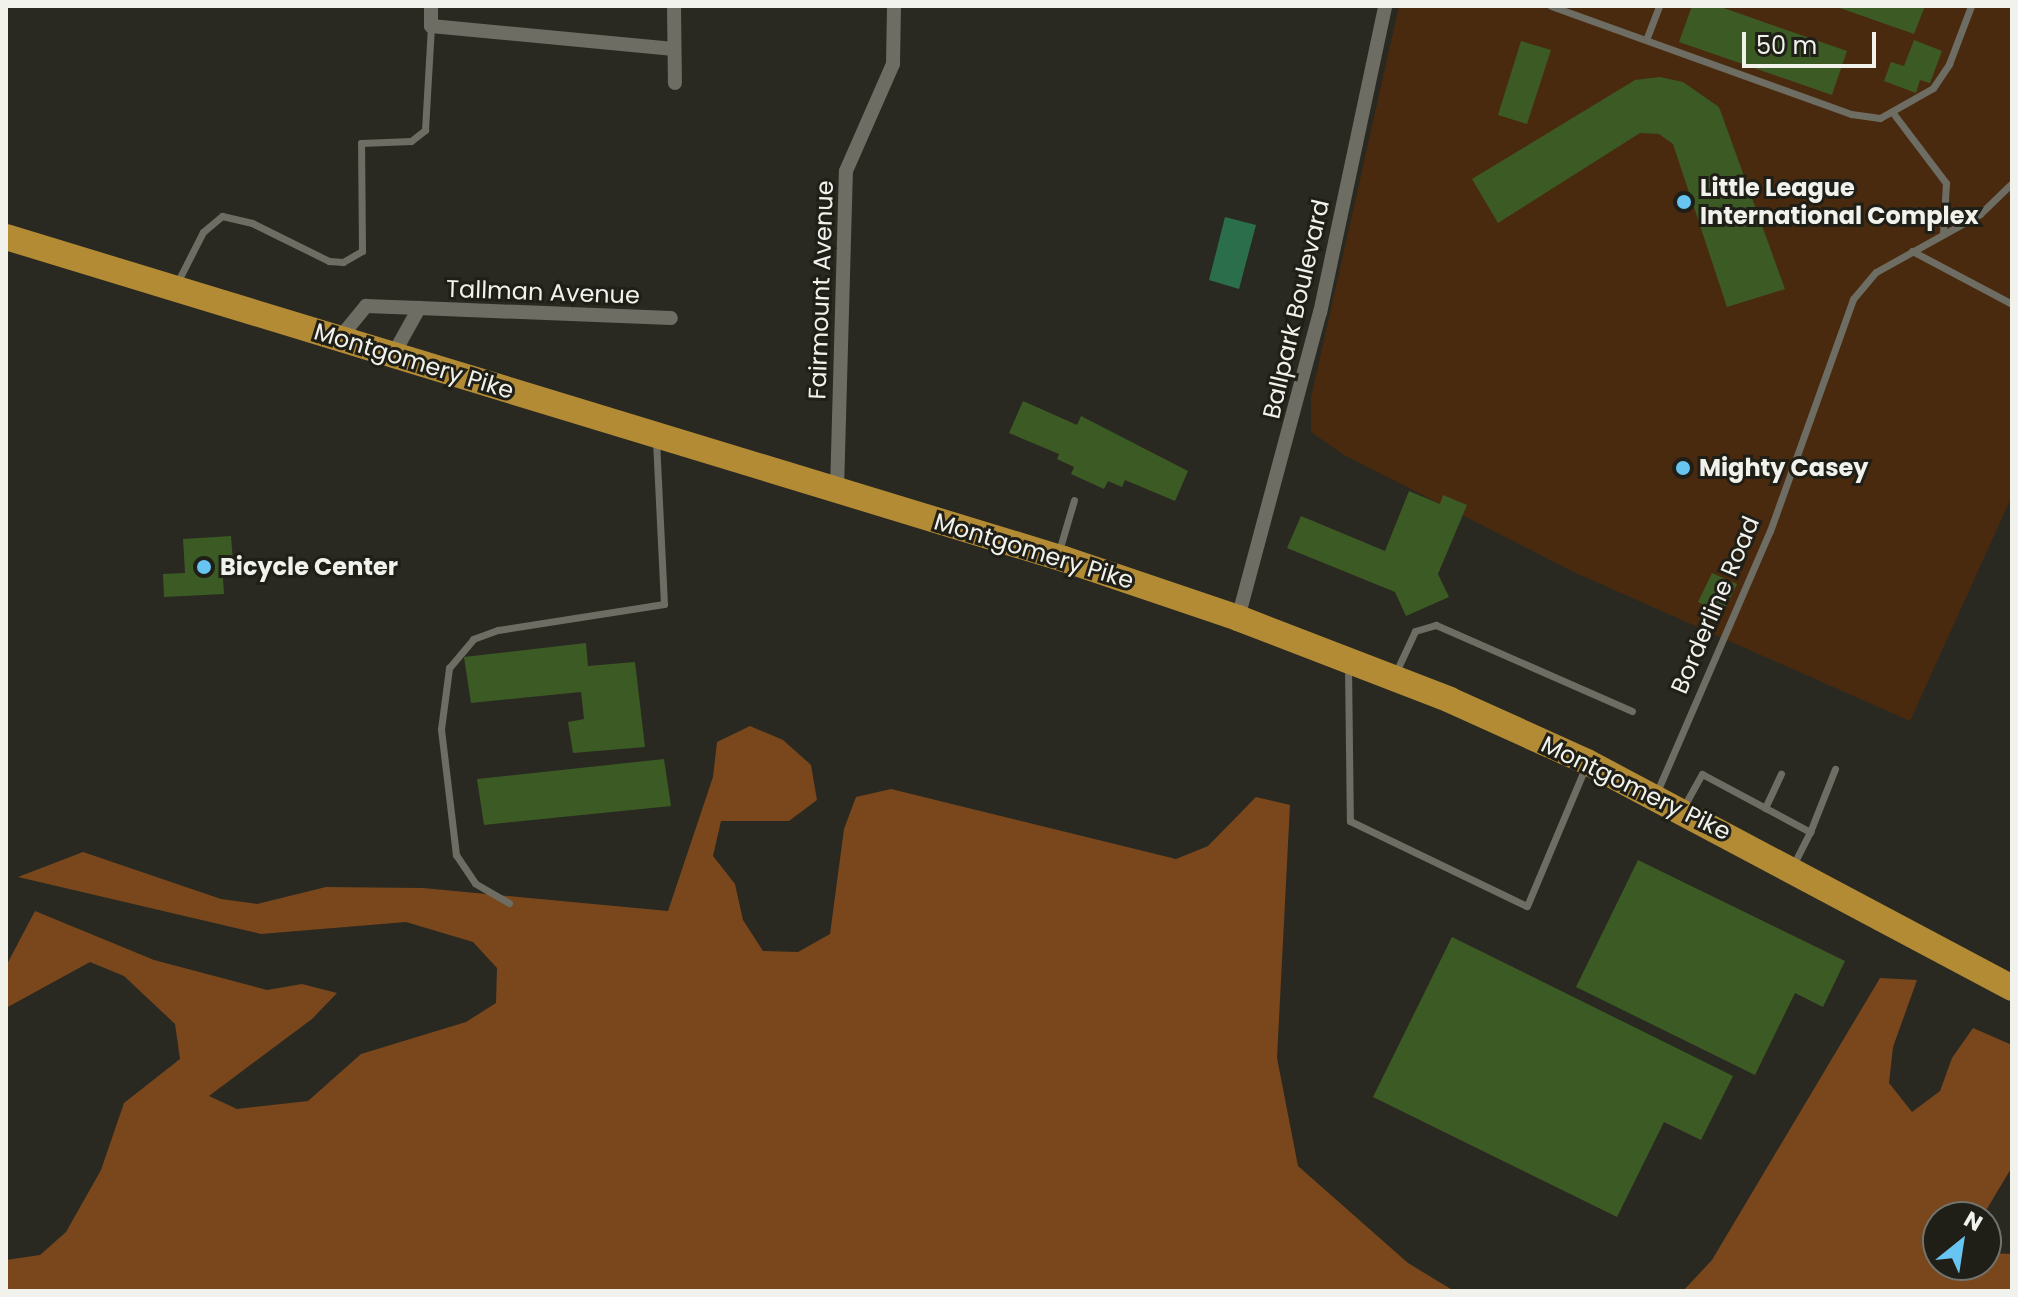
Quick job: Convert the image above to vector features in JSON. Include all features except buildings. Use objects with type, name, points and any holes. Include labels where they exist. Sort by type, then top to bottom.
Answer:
[{"type":"highway","name":"Montgomery Pike","points":[[6,237],[1058,557],[1238,618],[1394,678],[1587,762],[1792,867],[2012,988]]},
{"type":"street","points":[[431,6],[431,26],[674,49]]},
{"type":"street","points":[[674,6],[675,83]]},
{"type":"street","name":"Fairmount Avenue","points":[[837,490],[846,171],[893,64],[894,6]]},
{"type":"street","name":"Ballpark Boulevard","points":[[1238,618],[1320,313],[1385,6]]},
{"type":"street","points":[[339,339],[366,306],[419,308]]},
{"type":"street","name":"Tallman Avenue","points":[[393,355],[419,308],[671,318]]},
{"type":"lane","points":[[1551,6],[1851,114],[1893,113],[1933,88],[1949,64],[1971,6]]},
{"type":"lane","points":[[1646,40],[1659,6]]},
{"type":"lane","points":[[175,288],[203,232],[222,216],[252,223],[329,261],[343,262],[362,251],[361,143],[411,141],[425,130],[431,26]]},
{"type":"lane","points":[[1893,113],[1946,183],[1943,234]]},
{"type":"lane","name":"Borderline Road","points":[[1655,796],[1770,531],[1853,299],[1876,272],[1980,214],[2012,183]]},
{"type":"lane","points":[[1912,251],[2012,304]]},
{"type":"lane","points":[[509,903],[475,883],[456,855],[441,729],[449,668],[473,639],[498,630],[664,604],[656,435]]},
{"type":"lane","points":[[1058,557],[1074,500]]},
{"type":"lane","points":[[1394,678],[1415,631],[1436,625],[1632,711]]},
{"type":"lane","points":[[1348,660],[1350,821],[1527,906],[1587,762]]},
{"type":"lane","points":[[1792,867],[1810,832],[1835,769]]},
{"type":"lane","points":[[1682,809],[1702,774],[1810,832]]},
{"type":"lane","points":[[1765,808],[1781,774]]},
{"type":"shaded area","name":"Little League International Complex","points":[[1399,6],[2012,6],[2012,496],[1910,721],[1576,573],[1344,455],[1311,432],[1311,398]]},
{"type":"shaded area","points":[[1225,217],[1256,225],[1239,289],[1209,280]]},
{"type":"shaded area","points":[[750,726],[783,740],[811,765],[817,800],[789,821],[721,821],[713,856],[735,884],[743,920],[763,951],[798,952],[830,934],[844,829],[856,797],[891,789],[1176,859],[1208,846],[1256,797],[1290,805],[1277,1058],[1298,1166],[1408,1263],[1454,1291],[6,1291],[6,1260],[40,1255],[66,1232],[101,1170],[124,1103],[180,1059],[175,1024],[124,976],[90,962],[6,1008],[6,966],[35,911],[154,960],[267,990],[302,984],[337,993],[312,1019],[209,1096],[237,1109],[308,1101],[361,1054],[466,1022],[496,1003],[497,968],[473,942],[406,922],[261,934],[18,877],[83,852],[221,899],[257,904],[326,887],[423,888],[668,911],[713,777],[717,742]]},
{"type":"shaded area","points":[[1880,978],[1917,980],[1893,1047],[1889,1083],[1912,1112],[1940,1091],[1952,1058],[1973,1028],[2012,1045],[2012,1167],[1992,1201],[1922,1201],[1922,1281],[2002,1281],[2002,1254],[2012,1254],[2012,1291],[1683,1291],[1712,1260]]},
{"type":"place","name":"Little League International Complex","points":[[1684,202]]},
{"type":"place","name":"Mighty Casey","points":[[1683,468]]},
{"type":"place","name":"Bicycle Center","points":[[204,567]]}]
